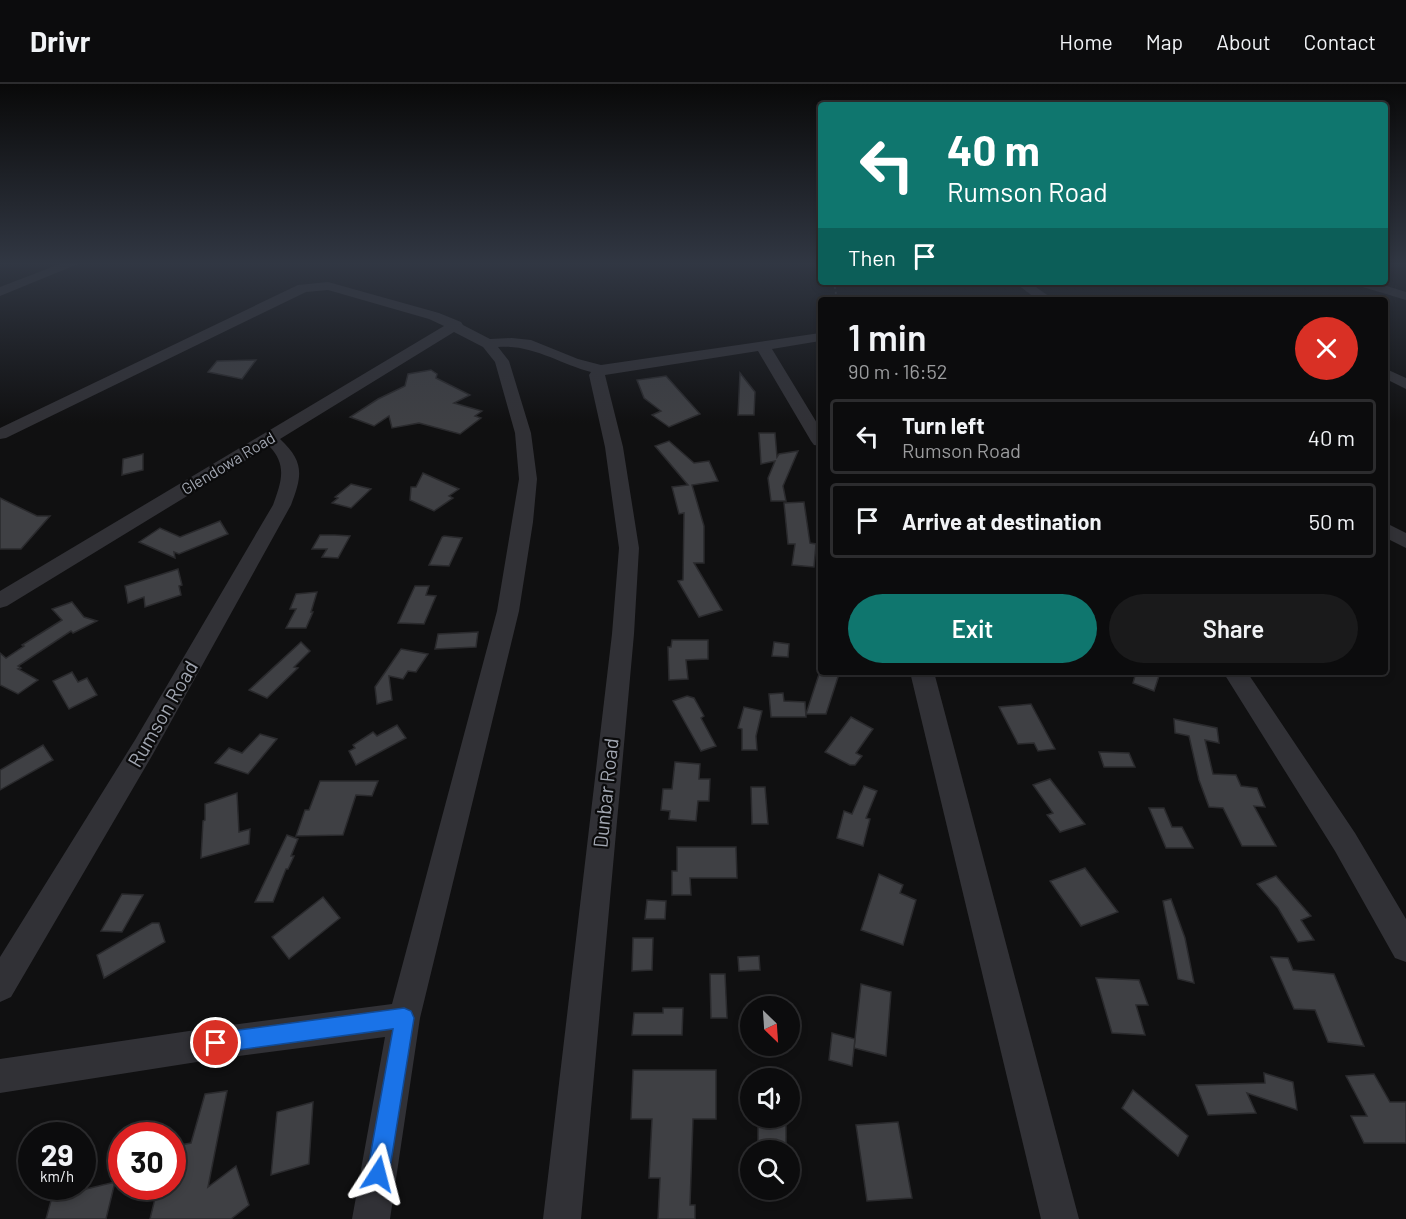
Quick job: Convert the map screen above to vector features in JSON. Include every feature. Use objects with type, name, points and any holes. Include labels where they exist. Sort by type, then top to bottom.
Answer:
[{"type":"street","points":[[0,434],[245,317]]},
{"type":"street","points":[[371,1219],[404,1018],[505,622],[523,522],[528,479],[523,433],[502,361],[488,344],[456,325],[436,317]]},
{"type":"street","name":"Glendowa Road","points":[[0,601],[456,325]]},
{"type":"street","points":[[488,344],[504,341],[527,342],[557,353],[568,360],[601,370],[818,337]]},
{"type":"street","points":[[762,345],[818,438]]},
{"type":"street","name":"Dunbar Road","points":[[562,1219],[623,634],[629,548],[614,447],[597,375],[601,370]]},
{"type":"street","points":[[1388,374],[1406,384]]},
{"type":"street","name":"Rumson Road","points":[[0,986],[150,737],[282,505],[292,479],[292,466],[284,450],[270,438]]},
{"type":"street","points":[[1388,531],[1406,542]]},
{"type":"street","points":[[923,675],[1060,1219]]},
{"type":"street","points":[[1237,675],[1345,843],[1406,947]]},
{"type":"street","points":[[0,1076],[216,1043],[404,1018]]},
{"type":"building","points":[[256,360],[242,379],[208,372],[217,361]]},
{"type":"building","points":[[431,370],[437,374],[436,378],[470,395],[454,403],[482,411],[475,416],[481,418],[460,434],[419,423],[392,428],[389,416],[374,426],[350,417],[378,399],[405,386],[408,374]]},
{"type":"building","points":[[740,373],[755,392],[754,415],[738,415]]},
{"type":"building","points":[[666,376],[700,414],[669,427],[652,415],[661,411],[644,398],[637,380]]},
{"type":"building","points":[[759,433],[775,433],[777,457],[779,454],[798,451],[783,486],[786,501],[771,501],[768,478],[775,461],[761,464]]},
{"type":"building","points":[[669,441],[694,463],[709,461],[718,481],[692,485],[704,526],[704,563],[694,563],[722,610],[699,617],[678,581],[683,580],[684,513],[679,514],[672,487],[688,485],[655,446]]},
{"type":"building","points":[[143,454],[143,470],[122,475],[123,459]]},
{"type":"building","points":[[423,473],[459,489],[449,496],[453,498],[434,511],[410,500],[411,487],[416,487]]},
{"type":"building","points":[[351,484],[371,489],[351,508],[332,503],[338,498],[335,497]]},
{"type":"building","points":[[0,498],[37,516],[50,516],[21,549],[0,549]]},
{"type":"building","points":[[804,502],[810,543],[816,544],[814,567],[792,565],[795,544],[788,544],[784,503]]},
{"type":"building","points":[[220,521],[228,534],[179,554],[174,552],[175,558],[139,542],[160,528],[180,537]]},
{"type":"building","points":[[320,535],[350,536],[338,558],[322,557],[327,549],[312,549]]},
{"type":"building","points":[[442,537],[462,538],[449,566],[429,565]]},
{"type":"building","points":[[178,569],[182,585],[179,586],[181,595],[145,607],[144,597],[128,603],[125,586]]},
{"type":"building","points":[[415,586],[429,586],[426,595],[436,596],[424,624],[398,623]]},
{"type":"building","points":[[317,592],[311,612],[313,612],[306,628],[286,628],[296,609],[290,609],[296,594]]},
{"type":"building","points":[[72,602],[84,617],[97,621],[73,633],[71,631],[18,666],[21,668],[18,669],[38,680],[18,694],[0,685],[0,653],[6,658],[62,620],[52,609]]},
{"type":"building","points":[[478,632],[476,647],[435,649],[438,634]]},
{"type":"building","points":[[672,640],[708,640],[708,659],[686,660],[688,679],[669,680],[668,647],[671,647]]},
{"type":"building","points":[[301,642],[310,651],[294,667],[298,668],[267,698],[249,690]]},
{"type":"building","points":[[774,642],[789,644],[788,657],[772,656]]},
{"type":"building","points":[[401,649],[428,654],[416,672],[408,671],[403,679],[389,676],[392,700],[377,704],[375,687]]},
{"type":"building","points":[[72,672],[78,682],[87,678],[97,695],[69,709],[53,681]]},
{"type":"building","points":[[819,675],[839,675],[826,714],[806,714]]},
{"type":"building","points":[[1135,675],[1159,676],[1154,691],[1133,683]]},
{"type":"building","points":[[783,693],[784,701],[805,702],[806,717],[771,717],[769,694]]},
{"type":"building","points":[[687,696],[694,698],[704,716],[701,718],[716,746],[701,751],[673,701]]},
{"type":"building","points":[[1031,704],[1055,749],[1038,751],[1034,743],[1018,744],[999,707]]},
{"type":"building","points":[[744,707],[762,711],[756,736],[757,750],[742,750],[742,729],[738,728]]},
{"type":"building","points":[[851,717],[873,729],[856,753],[862,756],[855,765],[850,765],[825,752]]},
{"type":"building","points":[[1174,719],[1217,728],[1219,743],[1205,740],[1213,774],[1236,775],[1241,786],[1257,788],[1265,807],[1254,806],[1276,846],[1242,846],[1223,808],[1209,807],[1199,780],[1189,736],[1175,733]]},
{"type":"building","points":[[397,725],[406,738],[356,765],[349,751],[355,748],[353,745],[373,732],[377,736]]},
{"type":"building","points":[[260,734],[277,739],[248,774],[215,763],[229,748],[242,753]]},
{"type":"building","points":[[43,745],[53,760],[0,790],[0,770]]},
{"type":"building","points":[[1099,752],[1129,753],[1135,767],[1104,767]]},
{"type":"building","points":[[675,762],[700,764],[699,779],[710,779],[709,801],[698,801],[696,821],[669,819],[670,811],[661,810],[663,789],[672,789]]},
{"type":"building","points":[[1050,779],[1085,824],[1060,832],[1047,815],[1053,813],[1033,785]]},
{"type":"building","points":[[320,781],[378,781],[372,796],[356,795],[343,835],[296,836],[305,810],[309,810]]},
{"type":"building","points":[[864,786],[877,791],[866,818],[870,819],[863,846],[837,838],[844,811],[852,814]]},
{"type":"building","points":[[751,787],[765,787],[768,824],[752,824]]},
{"type":"building","points":[[237,793],[239,832],[250,829],[249,844],[201,858],[205,804]]},
{"type":"building","points":[[1149,808],[1164,808],[1172,827],[1182,827],[1193,848],[1166,848]]},
{"type":"building","points":[[287,835],[298,839],[291,856],[294,856],[286,869],[273,902],[255,902]]},
{"type":"building","points":[[677,847],[736,847],[737,878],[690,878],[691,895],[672,895],[672,871],[677,871]]},
{"type":"building","points":[[1085,868],[1118,912],[1081,926],[1050,881]]},
{"type":"building","points":[[879,874],[903,885],[900,893],[916,900],[903,945],[861,930]]},
{"type":"building","points":[[1276,876],[1311,916],[1301,920],[1314,940],[1298,942],[1278,908],[1257,884]]},
{"type":"building","points":[[122,894],[143,895],[122,932],[101,931]]},
{"type":"building","points":[[323,897],[340,918],[289,959],[272,937]]},
{"type":"building","points":[[1171,899],[1185,938],[1194,983],[1178,979],[1163,901]]},
{"type":"building","points":[[647,900],[666,901],[665,919],[645,919]]},
{"type":"building","points":[[152,923],[159,923],[165,942],[104,978],[97,955]]},
{"type":"building","points":[[633,938],[653,938],[652,970],[632,971]]},
{"type":"building","points":[[759,956],[760,970],[739,971],[738,957]]},
{"type":"building","points":[[1271,957],[1288,958],[1293,970],[1334,974],[1364,1046],[1328,1042],[1315,1010],[1294,1009]]},
{"type":"building","points":[[710,974],[725,974],[727,1018],[711,1018]]},
{"type":"building","points":[[1096,978],[1139,980],[1148,1005],[1136,1005],[1145,1035],[1112,1033]]},
{"type":"building","points":[[861,984],[891,992],[886,1056],[854,1048]]},
{"type":"building","points":[[663,1008],[683,1008],[682,1035],[632,1035],[634,1013],[663,1013]]},
{"type":"building","points":[[832,1033],[855,1039],[852,1066],[829,1060]]},
{"type":"building","points":[[633,1070],[716,1070],[716,1119],[693,1119],[690,1205],[695,1205],[695,1219],[658,1219],[660,1178],[649,1178],[652,1119],[631,1119]]},
{"type":"building","points":[[1264,1073],[1293,1082],[1297,1110],[1247,1093],[1256,1113],[1208,1115],[1196,1085],[1265,1083]]},
{"type":"building","points":[[1374,1074],[1390,1102],[1406,1102],[1406,1143],[1364,1143],[1351,1116],[1367,1116],[1346,1076]]},
{"type":"building","points":[[1133,1090],[1188,1136],[1178,1156],[1122,1108]]},
{"type":"building","points":[[227,1091],[208,1187],[236,1166],[249,1205],[231,1219],[150,1219],[155,1200],[186,1200],[186,1144],[191,1143],[205,1094]]},
{"type":"building","points":[[313,1102],[309,1164],[271,1175],[277,1112]]},
{"type":"building","points":[[898,1122],[912,1198],[867,1201],[856,1125]]},
{"type":"building","points":[[758,1128],[786,1128],[786,1140],[758,1140]]},
{"type":"building","points":[[108,1184],[108,1200],[111,1200],[106,1219],[46,1219],[51,1200],[96,1200],[96,1187]]},
{"type":"route","points":[[216,1043],[404,1018],[378,1174]]}]
